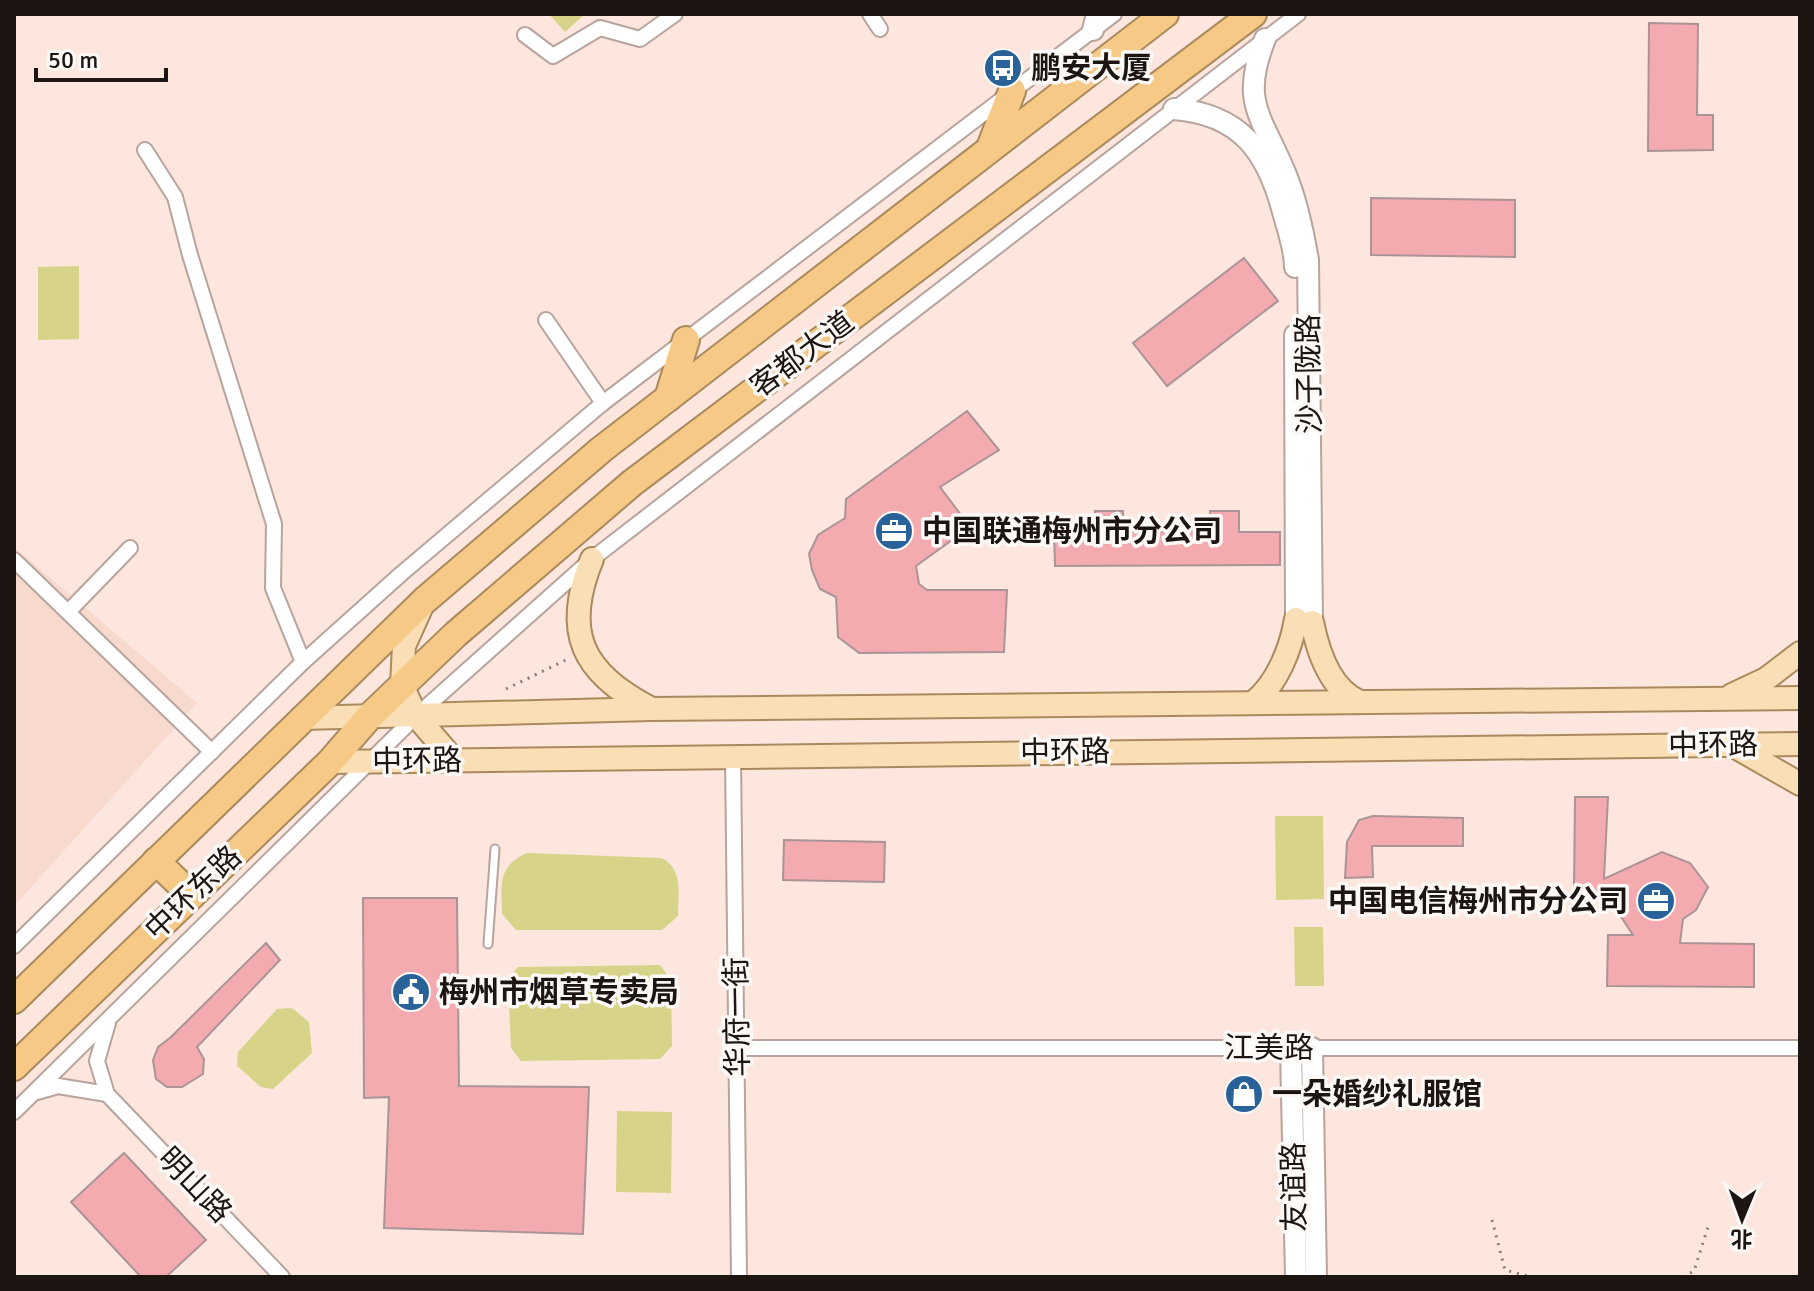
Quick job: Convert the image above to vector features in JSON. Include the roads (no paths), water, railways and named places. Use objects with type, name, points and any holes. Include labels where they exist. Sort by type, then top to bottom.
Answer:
[{"type":"highway","name":"客都大道","points":[[301,718],[425,600],[602,449],[1165,14]]},
{"type":"highway","name":"客都大道","points":[[369,717],[456,634],[632,483],[1253,14]]},
{"type":"highway","points":[[989,150],[1012,91]]},
{"type":"highway","points":[[668,398],[686,340]]},
{"type":"highway","points":[[534,507],[565,540]]},
{"type":"highway","name":"中环东路","points":[[14,1067],[330,762],[369,717]]},
{"type":"highway","name":"中环东路","points":[[14,1000],[301,718]]},
{"type":"highway","points":[[156,861],[191,895]]},
{"type":"main road","points":[[592,559],[577,606],[580,632],[588,656],[602,676],[622,693],[651,709]]},
{"type":"main road","points":[[425,600],[404,646],[402,685],[416,716],[454,760]]},
{"type":"main road","points":[[1304,621],[1345,695],[1360,702]]},
{"type":"main road","points":[[1253,703],[1265,693],[1304,621]]},
{"type":"main road","points":[[1724,698],[1766,679],[1800,653]]},
{"type":"main road","name":"中环路","points":[[301,718],[651,709],[1800,698]]},
{"type":"main road","name":"中环路","points":[[330,762],[1800,744]]},
{"type":"main road","points":[[1731,745],[1800,784]]},
{"type":"street","points":[[525,35],[553,56],[600,28],[640,39],[675,14]]},
{"type":"street","points":[[870,14],[880,29]]},
{"type":"street","points":[[14,946],[303,662],[401,574],[603,403],[1012,91],[1095,22],[1114,14]]},
{"type":"street","points":[[14,1112],[416,716],[592,559],[1298,14]]},
{"type":"street","name":"沙子陇路","points":[[1265,39],[1254,66],[1258,137],[1286,174],[1302,222],[1308,260],[1304,621]]},
{"type":"street","points":[[1174,109],[1194,110],[1258,137]]},
{"type":"street","points":[[145,150],[175,197],[190,255],[274,524],[273,588],[303,662]]},
{"type":"street","points":[[546,320],[603,403]]},
{"type":"street","points":[[68,612],[130,548]]},
{"type":"street","points":[[14,560],[212,752]]},
{"type":"street","name":"华府一街","points":[[733,756],[739,1277]]},
{"type":"street","points":[[34,1092],[58,1086],[107,1094],[97,1061],[102,1035],[111,1015]]},
{"type":"street","name":"江美路","points":[[737,1048],[1800,1048]]},
{"type":"street","name":"友谊路","points":[[1296,1277],[1302,1048]]},
{"type":"street","name":"友谊路","points":[[1302,1048],[1316,1277]]},
{"type":"street","name":"明山路","points":[[107,1094],[282,1277]]},
{"type":"lane","points":[[488,944],[495,849]]},
{"type":"place","name":"鹏安大厦","points":[[1003,68]]},
{"type":"place","name":"中国联通梅州市分公司","points":[[894,531]]},
{"type":"place","name":"中国电信梅州市分公司","points":[[1656,901]]},
{"type":"place","name":"梅州市烟草专卖局","points":[[411,992]]},
{"type":"place","name":"一朵婚纱礼服馆","points":[[1244,1094]]}]
